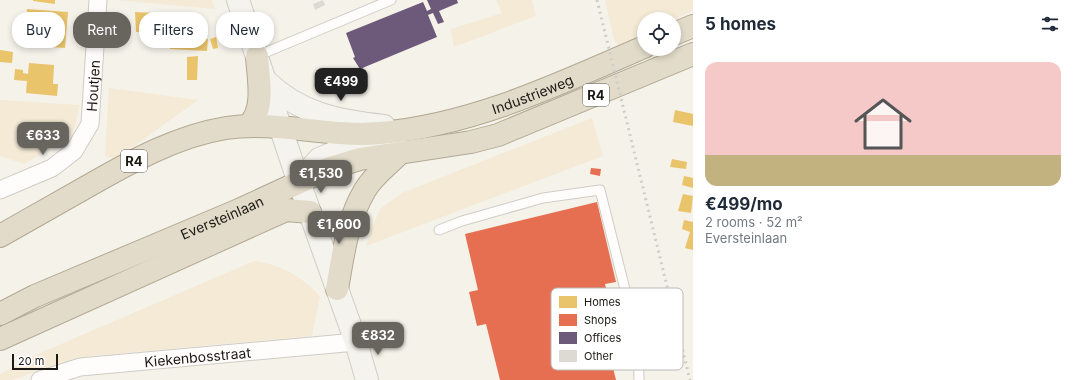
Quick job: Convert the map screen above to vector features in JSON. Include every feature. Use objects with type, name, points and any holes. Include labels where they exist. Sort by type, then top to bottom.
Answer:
[{"type":"highway","points":[[681,31],[693,26]]},
{"type":"highway","name":"Industrieweg","points":[[414,129],[464,118],[502,106],[637,50]]},
{"type":"highway","name":"Industrieweg","points":[[498,134],[693,54]]},
{"type":"highway","points":[[248,126],[255,120],[258,113],[259,98],[256,56]]},
{"type":"highway","name":"R4","points":[[0,236],[125,166],[175,142],[225,128],[248,126],[379,134],[414,129]]},
{"type":"highway","name":"Eversteinlaan","points":[[0,314],[35,296],[239,210],[330,168],[360,159],[471,142],[498,134]]},
{"type":"highway","points":[[337,289],[348,230],[354,211],[366,188],[399,154]]},
{"type":"highway","points":[[0,339],[286,210],[310,212]]},
{"type":"main road","points":[[238,0],[280,128],[356,342],[367,380]]},
{"type":"main road","points":[[265,80],[280,95],[309,111],[352,122],[414,129]]},
{"type":"main road","points":[[299,182],[319,159],[338,151],[371,144],[414,129]]},
{"type":"street","name":"Houtjen","points":[[0,190],[52,168],[74,151],[90,124],[98,0]]},
{"type":"street","name":"Kiekenbosstraat","points":[[40,380],[80,367],[356,342]]},
{"type":"lane","points":[[256,56],[391,0]]},
{"type":"lane","points":[[439,230],[462,221],[543,198],[600,190],[625,288]]},
{"type":"lane","points":[[639,370],[639,380]]},
{"type":"shaded area","points":[[117,0],[212,0],[215,9]]},
{"type":"shaded area","points":[[496,0],[532,0],[536,16],[454,47],[451,29],[502,13]]},
{"type":"shaded area","points":[[605,0],[693,0],[693,10],[681,16],[681,12],[637,12],[637,37],[619,45],[614,40]]},
{"type":"shaded area","points":[[109,88],[198,100],[115,160],[105,156]]},
{"type":"shaded area","points":[[0,100],[80,105],[73,135],[24,164],[0,156]]},
{"type":"shaded area","points":[[592,118],[603,156],[366,246],[372,227],[381,208],[402,193]]},
{"type":"shaded area","points":[[254,261],[263,262],[281,268],[299,278],[320,297],[312,336],[81,357],[12,380],[0,380],[0,374],[38,354]]},
{"type":"building: Homes","points":[[55,0],[55,4],[33,1]]},
{"type":"building: Homes","points":[[27,9],[68,12],[65,48],[65,12],[27,12]]},
{"type":"building: Homes","points":[[135,12],[139,12],[139,32],[136,32]]},
{"type":"building: Homes","points":[[216,37],[216,48],[218,48],[213,49],[210,39]]},
{"type":"building: Homes","points":[[170,48],[207,48],[207,51]]},
{"type":"building: Homes","points":[[0,50],[13,52],[12,63],[0,62]]},
{"type":"building: Homes","points":[[198,56],[197,80],[187,80],[187,57]]},
{"type":"building: Homes","points":[[29,63],[54,65],[53,84],[58,84],[57,96],[26,93],[27,81],[14,80],[15,69],[23,70],[23,73],[28,74]]},
{"type":"building: Homes","points":[[675,110],[693,114],[693,126],[673,122]]},
{"type":"building: Homes","points":[[672,159],[687,162],[686,169],[670,167]]},
{"type":"building: Homes","points":[[684,176],[693,178],[693,188],[682,185]]},
{"type":"building: Homes","points":[[683,194],[693,196],[691,213],[678,211]]},
{"type":"building: Homes","points":[[684,220],[693,222],[693,250],[685,248],[690,232],[682,229]]},
{"type":"building: Shops","points":[[591,168],[601,169],[600,176],[590,174]]},
{"type":"building: Shops","points":[[597,202],[616,282],[605,284],[606,288],[551,288],[551,370],[614,370],[616,380],[500,380],[486,324],[477,326],[469,292],[478,290],[465,234]]},
{"type":"building: Offices","points":[[427,0],[457,0],[458,3],[439,11],[444,22],[438,24],[433,13],[428,15],[437,37],[360,69],[353,58],[355,57],[346,33],[423,2],[427,11],[431,9]]},
{"type":"building: Other","points":[[323,0],[325,5],[315,10],[313,4]]},
{"type":"railway","points":[[597,0],[667,288]]},
{"type":"railway","points":[[683,351],[690,380]]}]
